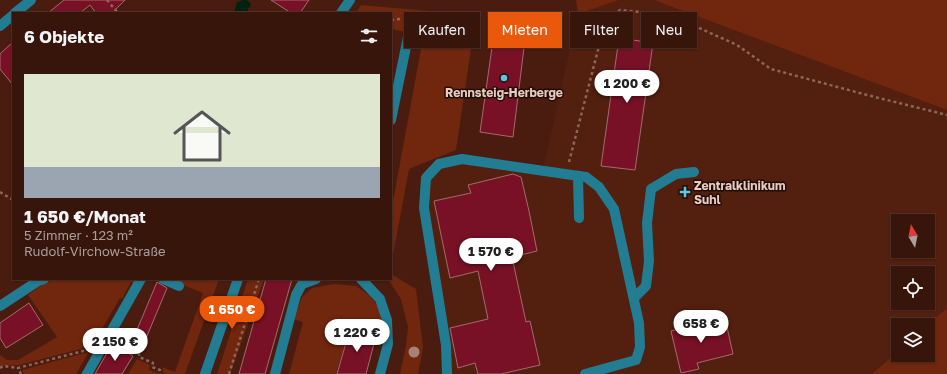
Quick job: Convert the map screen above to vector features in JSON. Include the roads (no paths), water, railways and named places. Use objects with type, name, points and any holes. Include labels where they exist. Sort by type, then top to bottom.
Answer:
[{"type":"street","points":[[16,12],[31,0]]},
{"type":"street","points":[[342,12],[350,0]]},
{"type":"street","points":[[0,26],[12,16]]},
{"type":"street","points":[[392,115],[406,48]]},
{"type":"street","points":[[447,374],[446,345],[424,208],[426,178],[439,164],[462,159],[586,177],[599,187],[614,210],[639,323],[640,347],[636,360],[585,374]]},
{"type":"street","points":[[634,298],[646,286],[649,261],[647,223],[651,189],[676,174],[694,172]]},
{"type":"street","points":[[578,176],[579,218]]},
{"type":"street","points":[[0,306],[42,280]]},
{"type":"street","points":[[87,374],[140,280]]},
{"type":"street","points":[[165,280],[178,286]]},
{"type":"street","points":[[205,374],[238,280]]},
{"type":"street","points":[[275,374],[296,295],[302,284],[313,280]]},
{"type":"street","points":[[362,280],[380,299],[387,320],[388,344],[380,374]]},
{"type":"place","name":"Rennsteig-Herberge","points":[[504,78]]},
{"type":"place","name":"Zentralklinikum Suhl","points":[[685,192]]}]
